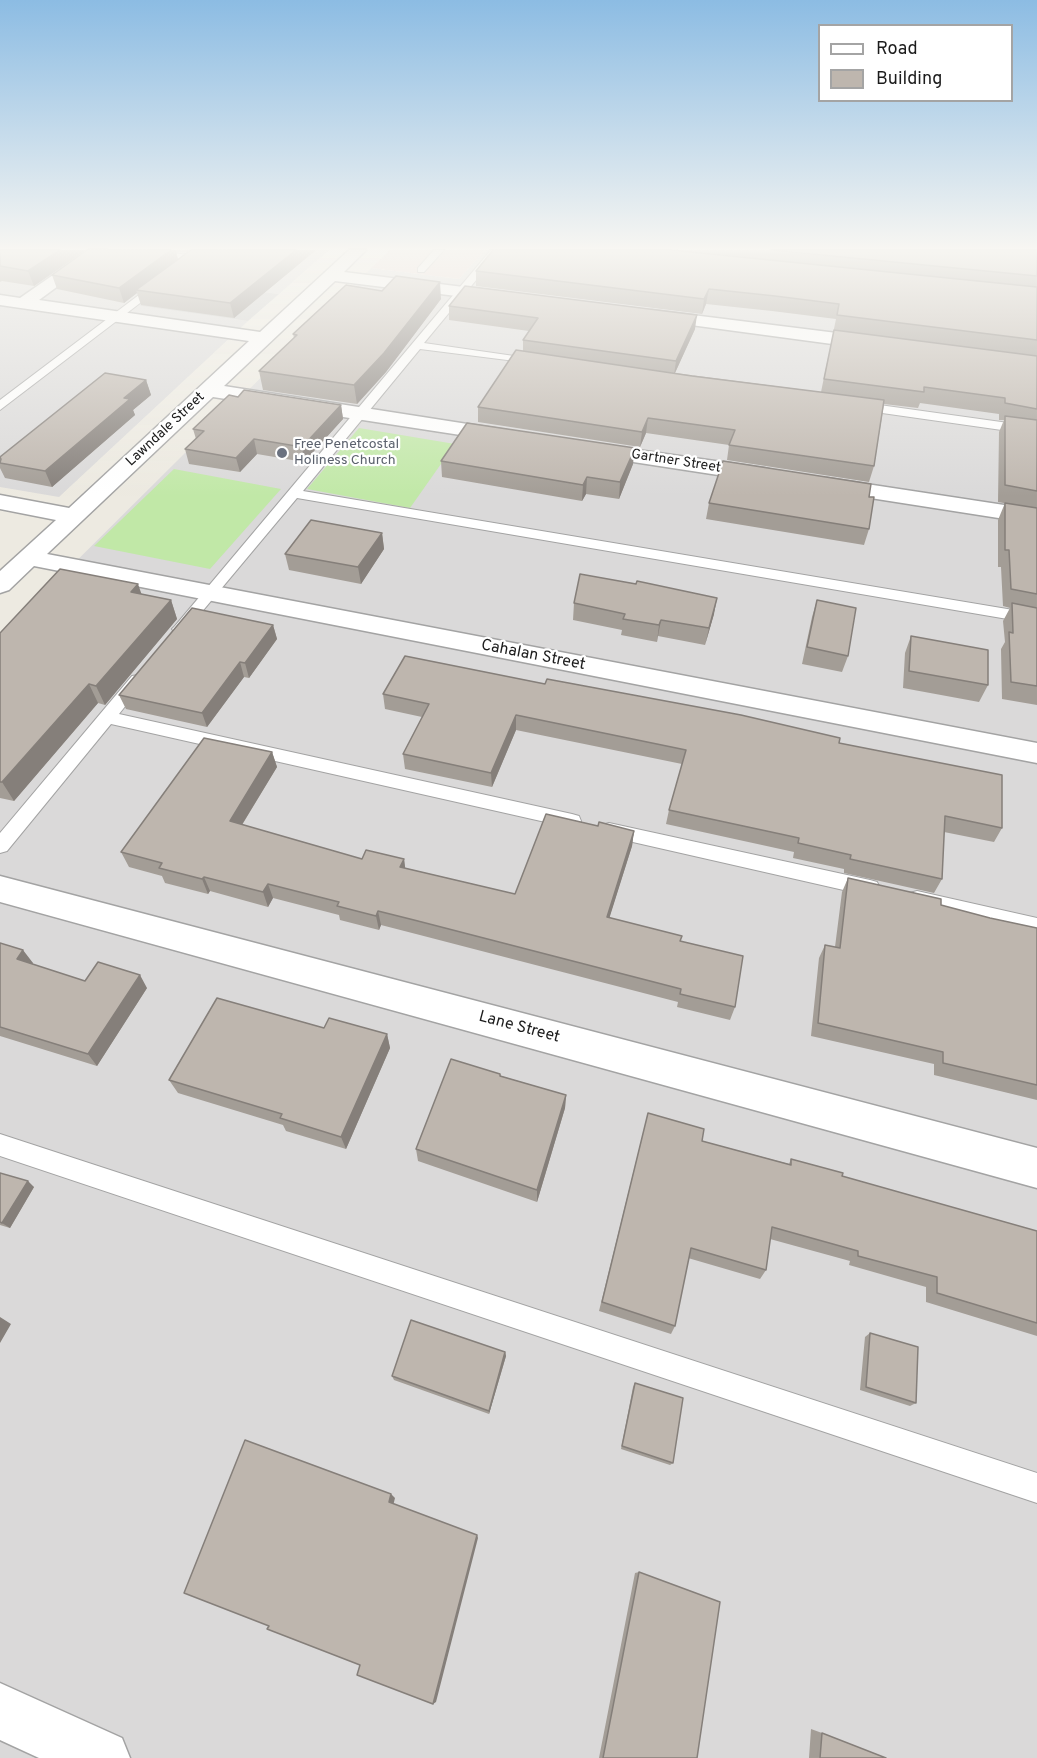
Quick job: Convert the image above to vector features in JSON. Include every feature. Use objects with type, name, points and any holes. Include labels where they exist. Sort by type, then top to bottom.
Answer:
[{"type":"street","points":[[223,332],[264,338]]},
{"type":"street","name":"Lawndale Street","points":[[0,585],[270,332]]},
{"type":"street","points":[[786,332],[896,346]]},
{"type":"street","points":[[208,390],[523,438]]},
{"type":"street","name":"Gartner Street","points":[[570,446],[780,478]]},
{"type":"street","points":[[804,481],[1037,517]]},
{"type":"street","points":[[0,502],[74,516]]},
{"type":"street","name":"Cahalan Street","points":[[29,558],[1037,753]]},
{"type":"street","name":"Lane Street","points":[[0,889],[1037,1168]]},
{"type":"street","points":[[0,1711],[102,1758]]},
{"type":"lane","points":[[0,406],[98,332]]},
{"type":"lane","points":[[173,637],[427,332]]},
{"type":"lane","points":[[416,345],[545,363]]},
{"type":"lane","points":[[0,393],[15,395]]},
{"type":"lane","points":[[849,405],[1037,431]]},
{"type":"lane","points":[[293,493],[1037,619]]},
{"type":"lane","points":[[0,846],[151,664]]},
{"type":"lane","points":[[107,717],[1037,926]]},
{"type":"lane","points":[[0,1145],[1037,1488]]},
{"type":"shaded area","points":[[0,332],[236,332],[59,497],[0,487]]},
{"type":"shaded area","points":[[307,332],[1037,332],[1037,1758],[0,1758],[0,637]]},
{"type":"green space","points":[[359,428],[455,444],[410,508],[307,489]]},
{"type":"green space","points":[[174,469],[281,489],[210,569],[94,546]]},
{"type":"building","points":[[295,332],[401,332],[354,385],[259,371],[297,335],[293,334]]},
{"type":"building","points":[[528,332],[689,332],[676,361],[523,340]]},
{"type":"building","points":[[834,332],[850,332],[1037,356],[1037,409],[1005,403],[1005,398],[924,387],[924,392],[824,379]]},
{"type":"building","points":[[973,332],[1037,332],[1037,340]]},
{"type":"building","points":[[516,350],[692,376],[884,400],[874,466],[729,445],[735,430],[648,418],[642,432],[478,407]]},
{"type":"building","points":[[105,373],[146,380],[124,398],[130,399],[45,471],[0,463],[0,457]]},
{"type":"building","points":[[244,390],[341,405],[302,447],[254,439],[236,458],[185,449],[204,431],[193,429],[229,395],[238,397]]},
{"type":"building","points":[[1005,416],[1037,420],[1037,491],[1005,485]]},
{"type":"building","points":[[467,423],[635,448],[620,482],[587,477],[583,485],[441,461]]},
{"type":"building","points":[[723,461],[871,484],[869,497],[874,497],[869,529],[709,503]]},
{"type":"building","points":[[1005,503],[1037,508],[1037,594],[1011,589],[1009,550],[1005,550]]},
{"type":"building","points":[[311,520],[382,533],[358,567],[285,554]]},
{"type":"building","points":[[60,569],[138,584],[131,592],[171,600],[96,686],[89,684],[0,782],[0,633]]},
{"type":"building","points":[[580,574],[636,584],[637,581],[717,598],[709,628],[661,620],[659,625],[623,619],[625,614],[574,603]]},
{"type":"building","points":[[817,600],[856,608],[848,656],[807,647]]},
{"type":"building","points":[[1012,603],[1037,608],[1037,686],[1011,682],[1009,632],[1013,633]]},
{"type":"building","points":[[192,608],[273,625],[245,663],[240,662],[202,713],[119,695]]},
{"type":"building","points":[[911,636],[988,650],[988,685],[909,671]]},
{"type":"building","points":[[405,656],[545,684],[547,679],[741,715],[840,738],[839,743],[1002,775],[1002,828],[945,816],[942,879],[850,859],[851,855],[798,843],[799,838],[669,810],[686,750],[516,715],[491,773],[403,754],[429,704],[383,694]]},
{"type":"building","points":[[204,738],[272,752],[230,821],[362,859],[366,850],[404,859],[400,867],[515,894],[546,814],[598,826],[599,822],[634,831],[607,917],[682,936],[680,941],[743,956],[735,1007],[680,994],[681,989],[414,920],[378,911],[376,916],[337,906],[339,902],[268,884],[263,892],[204,877],[202,879],[159,868],[162,863],[121,852]]},
{"type":"building","points":[[848,878],[941,899],[941,905],[1037,928],[1037,1085],[943,1063],[943,1052],[818,1023],[825,945],[840,948]]},
{"type":"building","points":[[0,943],[23,950],[17,959],[85,981],[98,962],[140,975],[88,1054],[0,1027]]},
{"type":"building","points":[[217,998],[324,1028],[329,1018],[387,1034],[341,1137],[280,1118],[282,1114],[169,1080]]},
{"type":"building","points":[[451,1059],[566,1095],[537,1190],[416,1149]]},
{"type":"building","points":[[648,1113],[704,1129],[702,1141],[791,1165],[791,1159],[843,1173],[842,1176],[1037,1231],[1037,1323],[937,1293],[937,1277],[858,1256],[858,1251],[772,1227],[766,1270],[691,1248],[675,1326],[602,1302]]},
{"type":"building","points":[[0,1173],[28,1181],[2,1223],[0,1222]]},
{"type":"building","points":[[411,1320],[505,1352],[489,1411],[392,1376]]},
{"type":"building","points":[[870,1333],[918,1347],[916,1403],[866,1387]]},
{"type":"building","points":[[635,1383],[683,1398],[673,1463],[622,1446]]},
{"type":"building","points":[[245,1440],[391,1494],[389,1502],[477,1535],[433,1704],[357,1675],[360,1665],[267,1629],[269,1626],[184,1593]]},
{"type":"building","points":[[639,1572],[720,1602],[697,1758],[603,1758]]},
{"type":"building","points":[[822,1733],[886,1758],[820,1758]]},
{"type":"place","name":"Free Penetcostal Holiness Church","points":[[282,453]]}]
